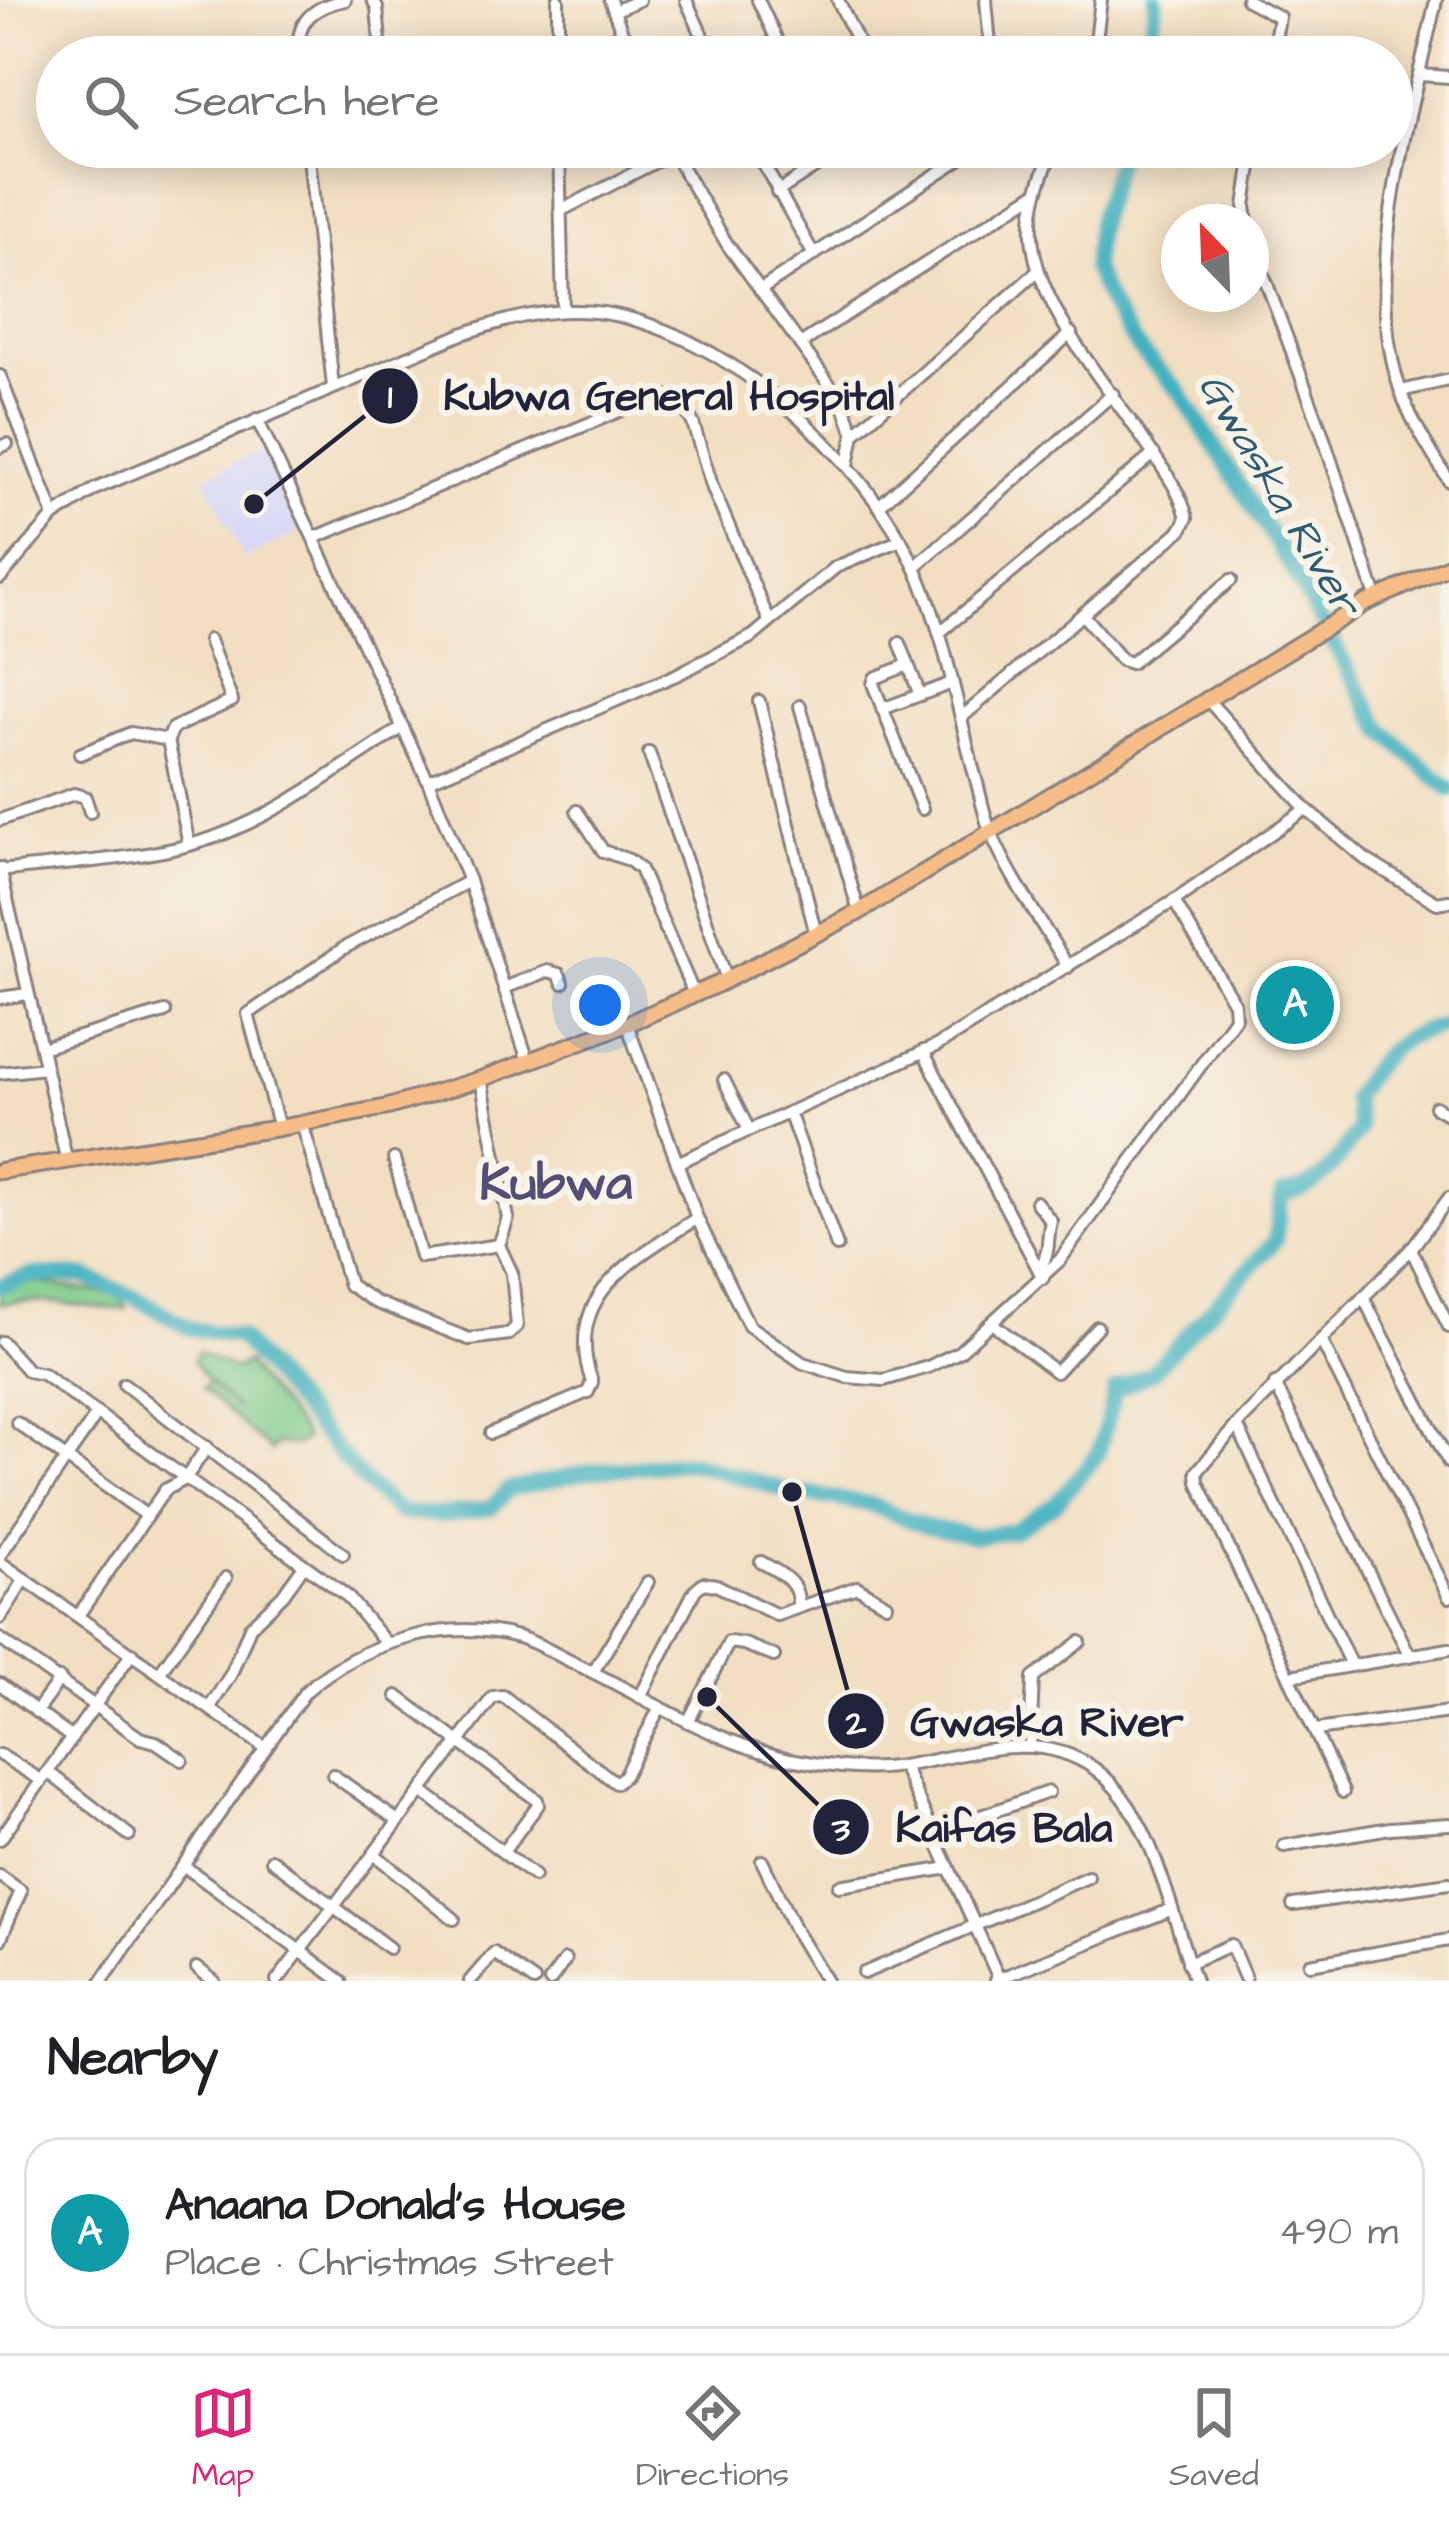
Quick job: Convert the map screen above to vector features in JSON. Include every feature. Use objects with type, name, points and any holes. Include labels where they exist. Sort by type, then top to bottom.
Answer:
[{"type":"main road","points":[[0,1171],[279,1128],[404,1103],[627,1024],[727,980],[859,912],[1376,597],[1449,566]]},
{"type":"street","points":[[298,36],[305,18],[320,6],[345,0]]},
{"type":"street","points":[[373,0],[380,36]]},
{"type":"street","points":[[558,0],[559,36]]},
{"type":"street","points":[[623,36],[612,5],[639,0]]},
{"type":"street","points":[[686,0],[702,36]]},
{"type":"street","points":[[758,0],[774,36]]},
{"type":"street","points":[[838,0],[856,36]]},
{"type":"street","points":[[986,0],[990,36]]},
{"type":"street","points":[[1097,36],[1101,0]]},
{"type":"street","points":[[1246,0],[1279,17],[1276,36]]},
{"type":"street","points":[[1413,92],[1436,0]]},
{"type":"street","points":[[1420,75],[1449,76]]},
{"type":"street","points":[[310,168],[333,387]]},
{"type":"street","points":[[560,168],[563,310]]},
{"type":"street","points":[[560,211],[638,168]]},
{"type":"street","points":[[682,168],[719,232],[843,403],[854,434],[848,465]]},
{"type":"street","points":[[765,168],[814,255]]},
{"type":"street","points":[[777,192],[812,168]]},
{"type":"street","points":[[760,290],[946,168]]},
{"type":"street","points":[[961,718],[1185,524],[1183,505],[1154,454],[1071,333],[1038,272],[1031,234],[1036,193],[1046,168]]},
{"type":"street","points":[[1245,204],[1251,168]]},
{"type":"street","points":[[1395,168],[1384,277],[1389,341],[1401,391],[1449,481]]},
{"type":"street","points":[[800,344],[1036,193]]},
{"type":"street","points":[[854,434],[1038,272]]},
{"type":"street","points":[[1269,290],[1376,597]]},
{"type":"street","points":[[1,573],[54,516],[94,489],[462,334],[514,317],[563,310],[633,320],[716,358],[786,409],[848,465],[880,505],[915,567],[940,633],[990,832],[1069,967]]},
{"type":"street","points":[[880,505],[1071,333]]},
{"type":"street","points":[[0,376],[54,516]]},
{"type":"street","points":[[1401,391],[1449,380]]},
{"type":"street","points":[[314,538],[660,394],[672,396],[681,401],[693,423],[713,489],[769,621]]},
{"type":"street","points":[[915,567],[1113,394]]},
{"type":"street","points":[[257,419],[428,782],[469,880],[528,1061]]},
{"type":"street","points":[[940,633],[1154,454]]},
{"type":"street","points":[[428,782],[676,675],[753,636],[836,567],[901,540]]},
{"type":"street","points":[[1083,615],[1121,659],[1131,663],[1231,580]]},
{"type":"street","points":[[189,845],[168,740],[173,728],[232,701],[209,640]]},
{"type":"street","points":[[900,643],[920,695]]},
{"type":"street","points":[[908,665],[875,678],[873,684],[922,809]]},
{"type":"street","points":[[882,709],[952,683]]},
{"type":"street","points":[[1206,698],[1306,809],[1365,859],[1437,903],[1449,902]]},
{"type":"street","points":[[759,701],[816,935]]},
{"type":"street","points":[[800,706],[859,912]]},
{"type":"street","points":[[67,1162],[4,906],[0,869],[189,845],[259,818],[403,727]]},
{"type":"street","points":[[80,754],[130,733],[168,740]]},
{"type":"street","points":[[650,753],[727,980]]},
{"type":"street","points":[[0,820],[74,794],[85,797],[90,812]]},
{"type":"street","points":[[677,1163],[923,1051],[1174,902],[1306,809]]},
{"type":"street","points":[[577,811],[603,851],[640,868],[694,994]]},
{"type":"street","points":[[279,1128],[248,1014],[344,948],[469,880]]},
{"type":"street","points":[[627,1024],[697,1218],[749,1326],[790,1356],[829,1372],[865,1379],[903,1376],[945,1360],[993,1324],[1076,1240],[1235,1018],[1234,1004],[1174,902]]},
{"type":"street","points":[[504,988],[548,971],[559,974],[563,983]]},
{"type":"street","points":[[0,998],[28,994]]},
{"type":"street","points":[[41,1048],[165,1012]]},
{"type":"street","points":[[923,1051],[1041,1275]]},
{"type":"street","points":[[0,1073],[45,1068]]},
{"type":"street","points":[[302,1124],[344,1278],[375,1303],[469,1339],[509,1334],[517,1326],[512,1273],[499,1245],[508,1218],[481,1079]]},
{"type":"street","points":[[724,1080],[749,1130]]},
{"type":"street","points":[[1435,1107],[1449,1115]]},
{"type":"street","points":[[789,1112],[837,1246]]},
{"type":"street","points":[[394,1159],[421,1257],[499,1245]]},
{"type":"street","points":[[1036,1202],[1051,1221],[1047,1231],[1051,1249],[1041,1275]]},
{"type":"street","points":[[1343,1792],[1197,1477],[1201,1465],[1237,1424],[1411,1249],[1448,1205]]},
{"type":"street","points":[[491,1432],[592,1387],[586,1366],[589,1329],[603,1288],[620,1269],[697,1218]]},
{"type":"street","points":[[1411,1249],[1449,1327]]},
{"type":"street","points":[[1363,1297],[1449,1463]]},
{"type":"street","points":[[993,1324],[1056,1372],[1097,1327]]},
{"type":"street","points":[[1321,1340],[1449,1597]]},
{"type":"street","points":[[2,1342],[28,1371],[43,1374],[353,1601],[386,1643]]},
{"type":"street","points":[[124,1384],[343,1554]]},
{"type":"street","points":[[1276,1384],[1410,1656]]},
{"type":"street","points":[[98,1414],[0,1558],[264,1747]]},
{"type":"street","points":[[17,1423],[146,1515]]},
{"type":"street","points":[[1237,1424],[1352,1665]]},
{"type":"street","points":[[80,1614],[164,1490],[185,1479],[206,1447]]},
{"type":"street","points":[[761,1562],[794,1585],[798,1607]]},
{"type":"street","points":[[210,1707],[231,1674],[250,1627],[303,1567]]},
{"type":"street","points":[[160,1672],[226,1578]]},
{"type":"street","points":[[0,1618],[25,1579]]},
{"type":"street","points":[[593,1672],[648,1582]]},
{"type":"street","points":[[640,1696],[703,1583],[777,1615],[857,1587],[886,1604]]},
{"type":"street","points":[[102,1981],[305,1692],[324,1675],[386,1643],[433,1634],[492,1632],[522,1637],[688,1722],[792,1760],[864,1768],[903,1766],[1030,1746],[1075,1758],[1121,1794],[1148,1844],[1195,1981]]},
{"type":"street","points":[[0,1639],[140,1738],[182,1760]]},
{"type":"street","points":[[688,1722],[729,1642],[774,1656]]},
{"type":"street","points":[[1030,1746],[1033,1678],[1080,1642]]},
{"type":"street","points":[[1291,1676],[1449,1649]]},
{"type":"street","points":[[0,1839],[132,1653]]},
{"type":"street","points":[[36,1712],[60,1679]]},
{"type":"street","points":[[0,1684],[72,1738]]},
{"type":"street","points":[[397,1696],[538,1802],[502,1852]]},
{"type":"street","points":[[277,1981],[493,1697],[502,1696],[616,1783],[660,1707]]},
{"type":"street","points":[[1316,1730],[1449,1712]]},
{"type":"street","points":[[0,1755],[44,1776],[129,1835]]},
{"type":"street","points":[[903,1766],[997,1980],[1170,1910]]},
{"type":"street","points":[[333,1775],[398,1822]]},
{"type":"street","points":[[422,1791],[535,1876]]},
{"type":"street","points":[[933,1833],[1048,1792]]},
{"type":"street","points":[[1284,1846],[1390,1828],[1449,1824]]},
{"type":"street","points":[[374,1854],[454,1918]]},
{"type":"street","points":[[272,1860],[389,1948]]},
{"type":"street","points":[[762,1861],[826,1981]]},
{"type":"street","points":[[184,1866],[341,1981]]},
{"type":"street","points":[[839,1886],[949,1868]]},
{"type":"street","points":[[0,1876],[21,1891],[0,1940]]},
{"type":"street","points":[[864,1973],[1088,1877]]},
{"type":"street","points":[[1293,1905],[1449,1883]]},
{"type":"street","points":[[1310,1964],[1449,1940]]},
{"type":"street","points":[[1188,1963],[1232,1945],[1244,1978]]},
{"type":"street","points":[[470,1981],[494,1953],[534,1981]]},
{"type":"street","points":[[550,1981],[565,1960]]},
{"type":"street","points":[[197,1968],[214,1981]]},
{"type":"shaded area","points":[[263,449],[302,531],[244,559],[205,477]]},
{"type":"green space","points":[[28,1281],[118,1295],[127,1309],[0,1304],[0,1291]]},
{"type":"green space","points":[[198,1352],[234,1369],[246,1362],[306,1439],[296,1445],[276,1444],[271,1451],[202,1388],[208,1383],[238,1409],[204,1377],[193,1361]]},
{"type":"waterway","name":"Gwaska River","points":[[1151,36],[1156,0]]},
{"type":"waterway","name":"Gwaska River","points":[[1115,168],[1098,223],[1093,268],[1109,304],[1138,348],[1179,391],[1286,559],[1383,731],[1449,789]]},
{"type":"waterway","name":"Gwaska River","points":[[0,1286],[32,1275],[83,1276],[139,1299],[189,1328],[239,1337],[365,1483],[399,1513],[444,1515],[491,1508],[508,1490],[590,1471],[689,1462],[792,1492],[869,1504],[924,1526],[975,1536],[1013,1531],[1055,1504],[1098,1454],[1115,1390],[1151,1373],[1275,1241],[1282,1194],[1318,1180],[1344,1151],[1359,1129],[1353,1097],[1382,1058],[1403,1040],[1449,1025]]},
{"type":"place","name":"Kubwa General Hospital","points":[[254,504]]},
{"type":"place","name":"Anaana Donald's House","points":[[1295,1005]]},
{"type":"place","name":"Gwaska River","points":[[792,1492]]},
{"type":"place","name":"Kaifas Bala","points":[[707,1697]]},
{"type":"district","name":"Kubwa","points":[[556,1181]]}]
